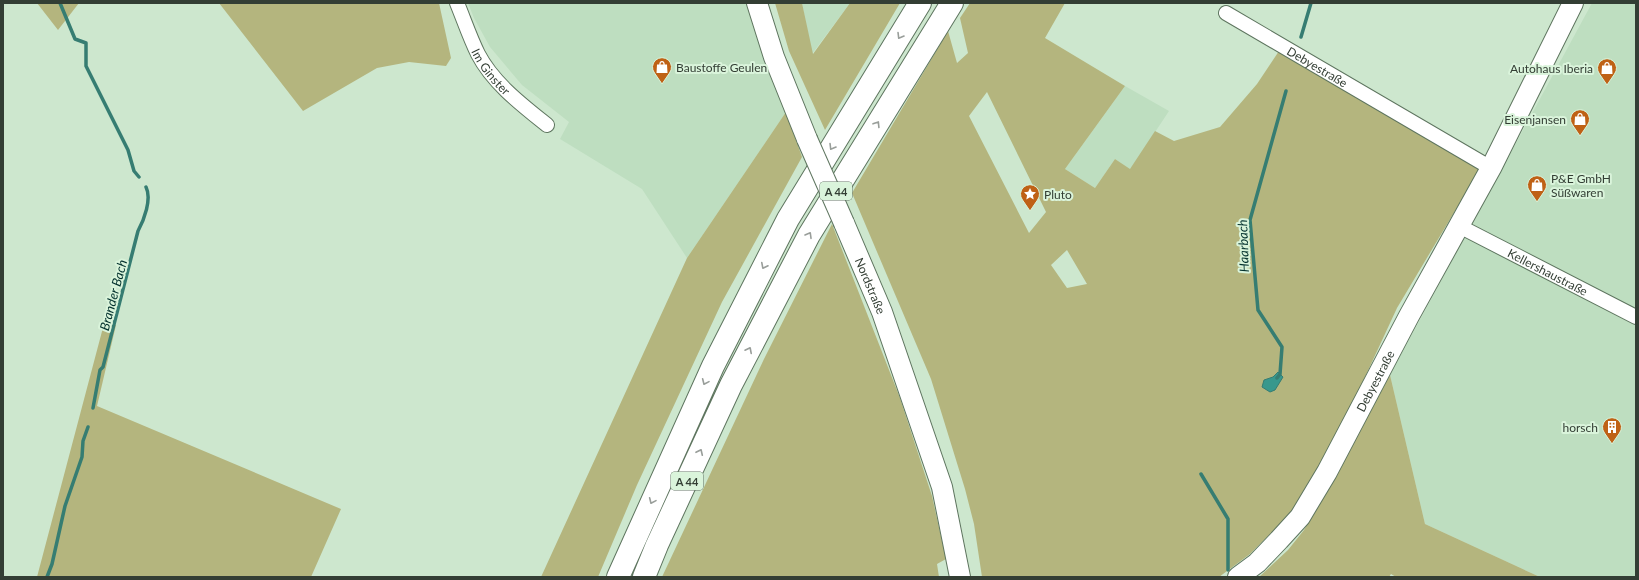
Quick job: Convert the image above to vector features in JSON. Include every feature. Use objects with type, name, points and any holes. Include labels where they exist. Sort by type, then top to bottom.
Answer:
[{"type":"highway","name":"A 44","points":[[618,577],[713,366],[788,219],[920,3]]},
{"type":"highway","name":"A 44","points":[[644,577],[657,545],[731,385],[809,235],[952,3]]},
{"type":"main road","name":"Nordstraße","points":[[757,3],[774,57],[807,139],[882,312],[939,480],[960,577]]},
{"type":"main road","name":"Debyestraße","points":[[1238,577],[1261,558],[1300,516],[1327,472],[1409,316],[1491,168],[1573,3]]},
{"type":"street","name":"Im Ginster","points":[[457,3],[479,56],[492,74],[516,100],[547,125]]},
{"type":"street","name":"Debyestraße","points":[[1226,13],[1491,168]]},
{"type":"street","name":"Kellershaustraße","points":[[1459,226],[1636,317]]},
{"type":"shaded area","points":[[37,3],[79,3],[58,30]]},
{"type":"shaded area","points":[[219,3],[439,3],[451,58],[446,66],[409,62],[377,68],[303,111]]},
{"type":"shaded area","points":[[468,3],[750,3],[786,112],[687,258],[642,189],[560,139],[569,122],[522,85],[490,47],[474,18]]},
{"type":"shaded area","points":[[775,3],[802,3],[813,54],[850,3],[900,3],[825,130],[789,51]]},
{"type":"shaded area","points":[[802,3],[850,3],[812,54]]},
{"type":"shaded area","points":[[970,3],[1065,3],[1045,38],[1125,86],[1065,169],[1095,188],[1115,159],[1130,169],[1155,131],[1174,141],[1220,127],[1257,84],[1281,48],[1480,169],[1397,308],[1321,472],[1299,504],[1271,533],[1250,554],[1219,577],[982,577],[974,524],[965,489],[931,379],[852,193],[948,31],[957,63],[968,53],[960,18]],"holes":[[[987,92],[1046,212],[1029,233],[969,116]],[[1067,250],[1087,284],[1067,288],[1051,265]]]},
{"type":"shaded area","points":[[1592,3],[1636,3],[1636,577],[1540,577],[1425,524],[1390,375]]},
{"type":"shaded area","points":[[1125,86],[1169,111],[1130,170],[1115,159],[1095,188],[1065,169]]},
{"type":"shaded area","points":[[786,112],[802,157],[722,302],[637,485],[598,577],[541,577],[687,258]]},
{"type":"shaded area","points":[[832,224],[900,398],[932,496],[946,559],[937,564],[939,577],[662,577],[764,359]]},
{"type":"shaded area","points":[[105,320],[116,325],[97,406],[341,509],[311,577],[37,577]]},
{"type":"shaded area","points":[[1390,375],[1425,524],[1540,577],[1396,577],[1391,574],[1389,577],[1259,577],[1288,550],[1304,530]]},
{"type":"water","points":[[1278,372],[1283,377],[1275,390],[1270,392],[1262,387],[1264,380],[1273,377]]},
{"type":"waterway","name":"Brander Bach","points":[[60,3],[75,39],[86,43],[86,66],[128,150],[134,171],[139,177]]},
{"type":"waterway","name":"Haarbach","points":[[1301,37],[1311,3]]},
{"type":"waterway","name":"Haarbach","points":[[1277,378],[1280,374],[1282,347],[1258,310],[1250,220],[1286,91]]},
{"type":"waterway","name":"Brander Bach","points":[[93,408],[100,370],[103,367],[138,231],[143,221],[148,203],[148,192],[146,187]]},
{"type":"waterway","name":"Brander Bach","points":[[47,577],[52,564],[65,506],[82,457],[83,441],[88,427]]},
{"type":"waterway","name":"Haarbach","points":[[1201,474],[1228,519],[1228,570]]},
{"type":"place","name":"Baustoffe Geulen","points":[[662,84]]},
{"type":"place","name":"Autohaus Iberia","points":[[1607,85]]},
{"type":"place","name":"Eisenjansen","points":[[1580,136]]},
{"type":"place","name":"P&E GmbH Süßwaren","points":[[1537,202]]},
{"type":"place","name":"Pluto","points":[[1030,211]]},
{"type":"place","name":"horsch","points":[[1612,444]]}]
